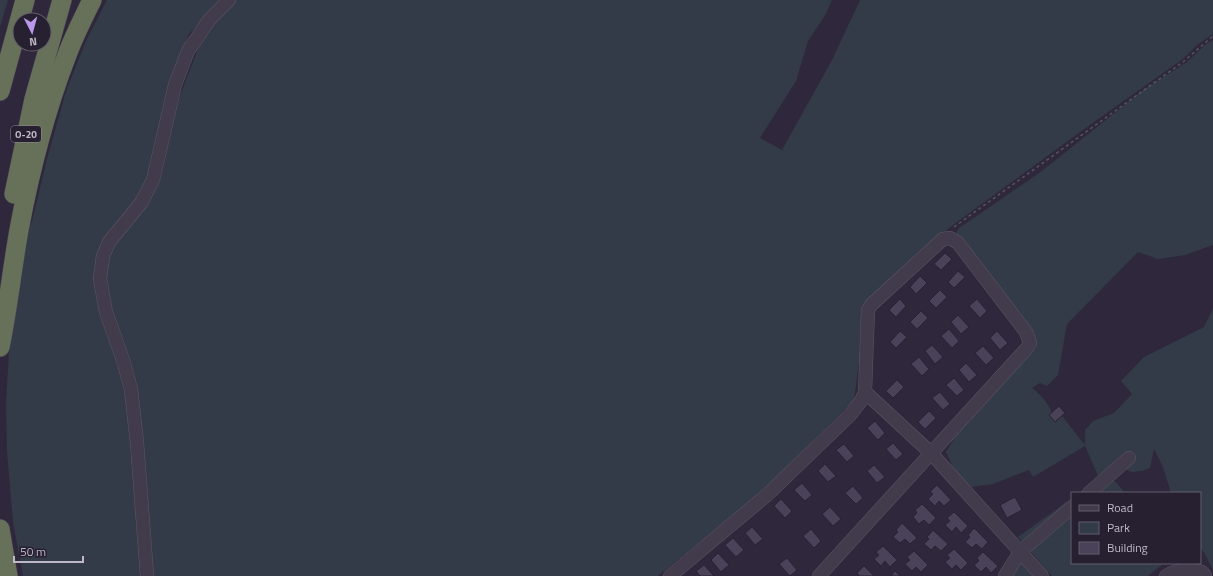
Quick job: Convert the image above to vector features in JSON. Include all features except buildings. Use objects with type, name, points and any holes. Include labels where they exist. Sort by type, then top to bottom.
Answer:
[{"type":"highway","points":[[0,91],[25,0]]},
{"type":"highway","name":"O-20","points":[[0,270],[17,177],[34,99],[62,0]]},
{"type":"highway","points":[[0,347],[19,230],[29,180],[49,106],[67,54],[92,0]]},
{"type":"highway","points":[[0,529],[8,576]]},
{"type":"street","points":[[147,576],[137,443],[131,389],[123,360],[106,312],[100,279],[102,256],[109,242],[141,203],[153,180],[175,85],[188,51],[209,20],[229,0]]},
{"type":"street","points":[[670,576],[767,495],[850,415],[861,401],[865,392],[868,310],[871,305],[943,239],[954,239],[1026,332],[1030,342],[1027,348],[819,576]]},
{"type":"street","points":[[865,392],[931,453],[1042,576]]},
{"type":"street","points":[[1090,492],[1129,458]]},
{"type":"street","points":[[1005,576],[1020,552],[1071,508]]},
{"type":"street","points":[[1166,576],[1184,569],[1202,572],[1205,576]]},
{"type":"path","points":[[943,239],[953,228],[1183,62],[1213,36]]},
{"type":"green space","points":[[0,0],[8,0],[0,27]]},
{"type":"green space","points":[[107,0],[220,0],[189,34],[169,82],[149,173],[139,202],[96,261],[127,395],[142,576],[23,576],[13,522],[7,452],[6,403],[10,334],[23,245],[32,221],[66,91],[86,41]]},
{"type":"green space","points":[[233,0],[832,0],[826,14],[808,41],[796,81],[760,138],[782,150],[832,60],[860,0],[1213,0],[1213,34],[1197,45],[1183,59],[949,228],[867,304],[854,400],[767,487],[658,576],[151,576],[146,501],[104,266],[112,245],[137,217],[159,184],[174,111],[204,33]]},
{"type":"green space","points":[[1213,40],[1213,245],[1185,255],[1158,259],[1138,252],[1067,324],[1058,375],[1047,386],[1040,383],[1032,388],[1046,403],[1052,412],[1055,422],[1062,416],[1085,445],[1085,430],[1093,421],[1114,413],[1132,394],[1121,381],[1144,357],[1204,327],[1213,308],[1213,570],[1201,548],[1201,492],[1171,492],[1163,467],[1154,449],[1150,468],[1132,472],[1125,469],[1106,471],[1124,492],[1080,492],[1099,478],[1085,446],[1033,477],[1029,470],[993,484],[972,487],[956,474],[946,452],[960,429],[984,400],[1036,347],[1026,322],[956,233],[959,228],[1042,171],[1143,90],[1187,62],[1206,44]]},
{"type":"green space","points":[[1071,499],[1071,564],[1163,564],[1148,576],[1052,576],[1018,537]]},
{"type":"green space","points":[[1013,555],[1036,576],[1007,576]]}]
